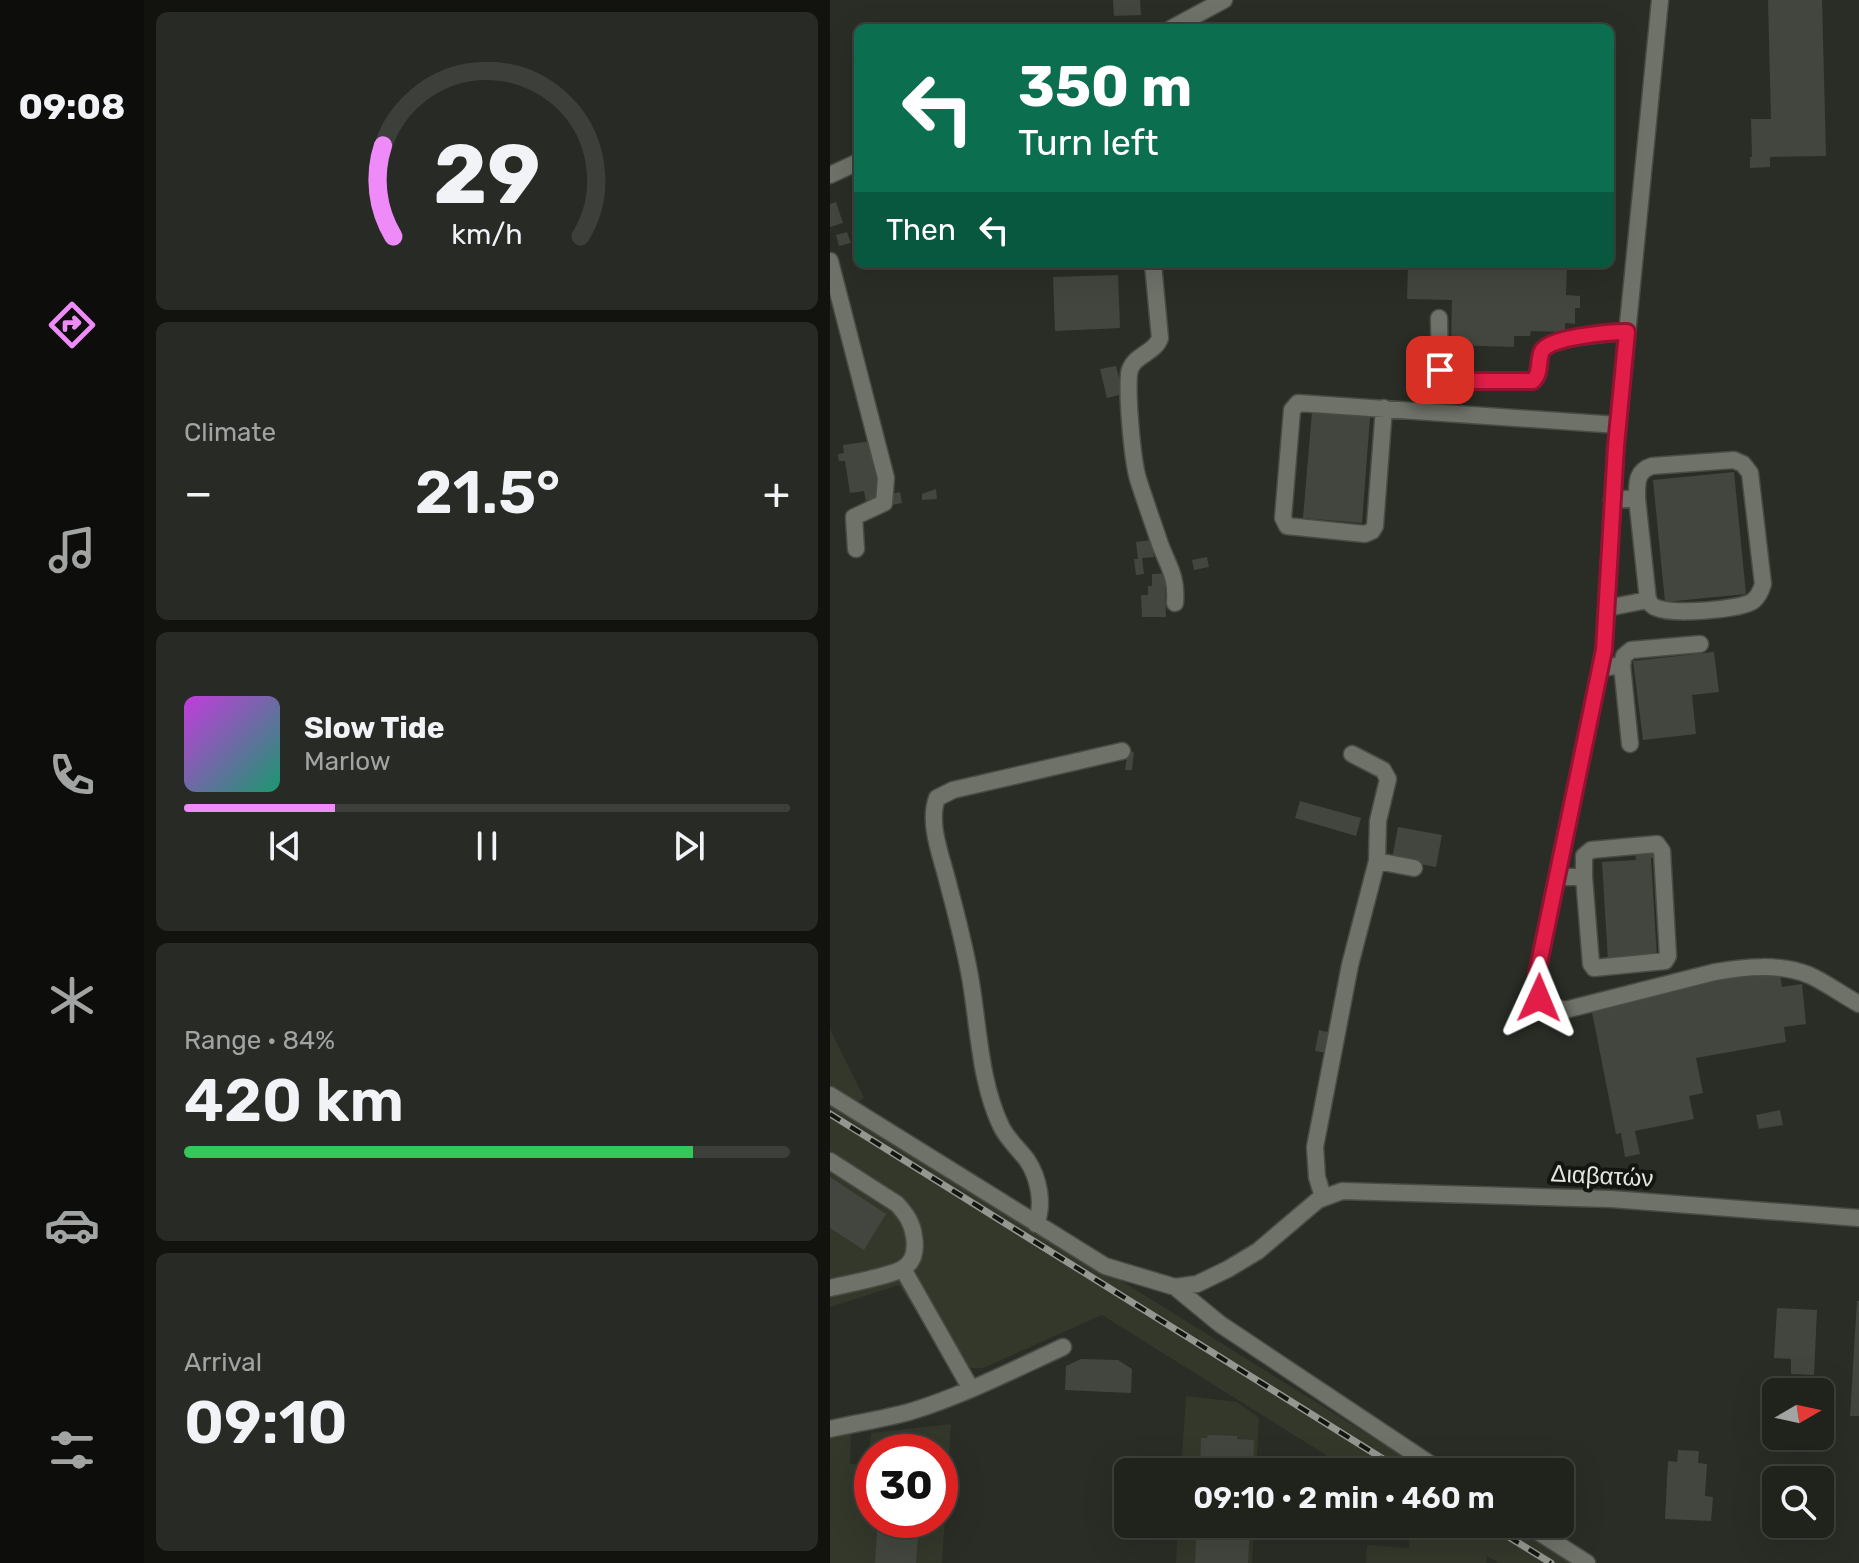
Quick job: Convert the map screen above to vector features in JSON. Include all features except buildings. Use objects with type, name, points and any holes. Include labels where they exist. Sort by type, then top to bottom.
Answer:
[{"type":"street","points":[[1179,24],[1224,0]]},
{"type":"street","points":[[1660,0],[1618,425],[1601,668],[1537,973],[1539,998],[1552,1009],[1565,1010],[1715,972],[1759,967],[1788,968],[1811,976],[1859,1004]]},
{"type":"street","points":[[830,175],[854,164]]},
{"type":"street","points":[[830,261],[886,478],[884,503],[854,517],[856,549]]},
{"type":"street","points":[[1153,268],[1160,338],[1154,347],[1137,358],[1129,373],[1134,452],[1138,477],[1174,573],[1175,603]]},
{"type":"street","points":[[1439,318],[1440,370],[1442,376],[1452,381],[1533,381],[1538,377],[1541,353],[1551,343],[1627,332]]},
{"type":"street","points":[[1384,408],[1375,526],[1372,531],[1365,534],[1287,526],[1283,518],[1294,406],[1305,402],[1618,425]]},
{"type":"street","points":[[1734,460],[1743,464],[1750,473],[1763,584],[1757,597],[1745,605],[1681,612],[1655,608],[1648,600],[1637,498],[1639,476],[1645,468],[1734,460]]},
{"type":"street","points":[[1612,500],[1637,498]]},
{"type":"street","points":[[1607,608],[1648,600]]},
{"type":"street","points":[[1630,744],[1622,665],[1624,656],[1631,650],[1700,644]]},
{"type":"street","points":[[1601,668],[1622,665]]},
{"type":"street","points":[[1036,1224],[1041,1212],[1039,1189],[1028,1162],[1005,1134],[995,1113],[985,1074],[965,949],[936,835],[934,806],[944,792],[1122,751]]},
{"type":"street","points":[[1175,1287],[1197,1284],[1258,1251],[1323,1197],[1317,1177],[1315,1147],[1350,965],[1377,861],[1378,821],[1387,788],[1387,774],[1352,754]]},
{"type":"street","points":[[1653,844],[1659,846],[1662,851],[1668,952],[1665,961],[1594,968],[1591,964],[1584,877],[1584,856],[1587,851],[1653,844]]},
{"type":"street","points":[[1377,861],[1414,868]]},
{"type":"street","points":[[1557,877],[1584,877]]},
{"type":"street","points":[[830,1095],[1105,1266],[1175,1287],[1220,1324],[1421,1458]]},
{"type":"street","points":[[830,1161],[897,1204],[912,1225],[915,1246],[913,1258],[903,1269],[830,1288]]},
{"type":"street","name":"Διαβατών","points":[[1323,1197],[1342,1191],[1611,1199],[1859,1218]]},
{"type":"street","points":[[903,1269],[971,1389]]},
{"type":"street","points":[[830,1429],[910,1412],[971,1389],[1063,1347]]},
{"type":"street","points":[[1548,1538],[1587,1563]]},
{"type":"shaded area","points":[[830,1029],[864,1098],[856,1103],[830,1086]]},
{"type":"shaded area","points":[[830,1099],[1406,1458],[1331,1458],[1102,1315],[983,1368],[952,1368],[899,1285],[830,1307]]},
{"type":"shaded area","points":[[1186,1396],[1237,1402],[1259,1418],[1257,1458],[1182,1458]]},
{"type":"shaded area","points":[[951,1424],[950,1434],[871,1433]]},
{"type":"shaded area","points":[[851,1434],[850,1464],[854,1464],[854,1538],[944,1538],[942,1563],[830,1563],[830,1437]]},
{"type":"shaded area","points":[[1177,1538],[1253,1538],[1252,1563],[1176,1563]]},
{"type":"shaded area","points":[[1410,1538],[1535,1538],[1575,1563],[1499,1563],[1487,1556],[1486,1563],[1366,1563],[1367,1545],[1409,1548]]},
{"type":"railway","points":[[830,1114],[1382,1458]]},
{"type":"railway","points":[[1511,1538],[1551,1563]]},
{"type":"route","points":[[1440,370],[1442,376],[1452,381],[1524,383],[1538,377],[1541,353],[1551,343],[1627,332],[1616,446],[1604,650],[1537,973],[1539,998]]}]
